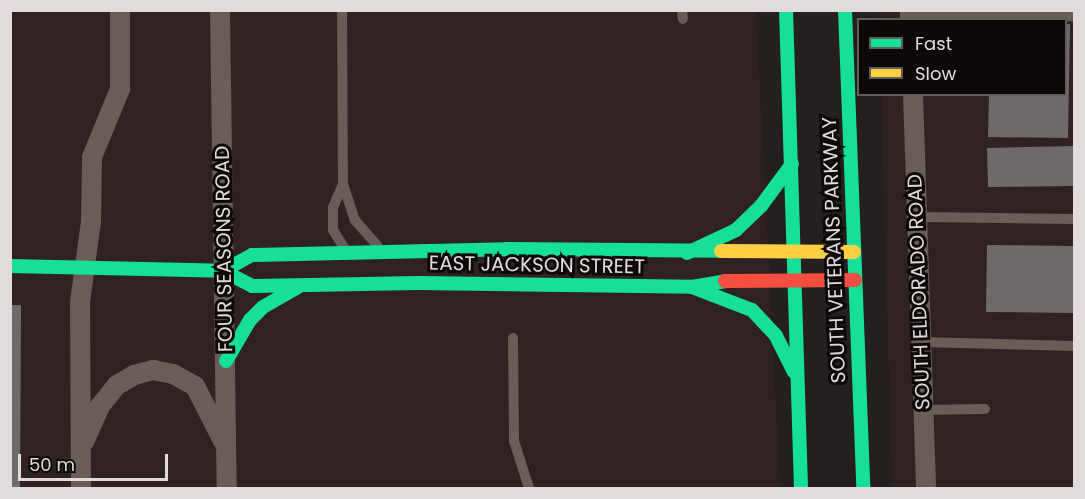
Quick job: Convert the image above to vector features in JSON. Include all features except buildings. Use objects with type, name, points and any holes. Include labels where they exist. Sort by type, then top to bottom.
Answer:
[{"type":"main road","name":"SOUTH VETERANS PARKWAY","points":[[786,10],[801,489]]},
{"type":"main road","name":"SOUTH VETERANS PARKWAY","points":[[845,10],[863,489]]},
{"type":"main road","points":[[687,253],[736,230],[761,206],[792,164]]},
{"type":"main road","name":"EAST JACKSON STREET","points":[[223,271],[252,255],[507,249],[687,253],[854,252]]},
{"type":"main road","points":[[348,253],[418,283]]},
{"type":"main road","name":"EAST JACKSON STREET","points":[[10,266],[223,271],[252,286],[418,283],[692,287],[734,280],[855,280]]},
{"type":"main road","points":[[226,361],[258,312],[303,284]]},
{"type":"main road","points":[[692,287],[752,310],[776,336],[798,379]]},
{"type":"street","points":[[81,489],[80,302],[85,269],[92,157],[120,89],[120,10]]},
{"type":"street","name":"FOUR SEASONS ROAD","points":[[220,10],[227,489]]},
{"type":"street","name":"SOUTH ELDORADO ROAD","points":[[913,96],[926,489]]},
{"type":"street","points":[[81,449],[100,406],[117,385],[134,375],[153,370],[173,374],[195,386],[226,449]]},
{"type":"lane","points":[[342,10],[343,184],[362,232],[385,252]]},
{"type":"lane","points":[[910,16],[1074,16]]},
{"type":"lane","points":[[343,184],[333,207],[333,230],[348,253]]},
{"type":"lane","points":[[917,217],[1074,219]]},
{"type":"lane","points":[[513,338],[514,441],[529,489]]},
{"type":"lane","points":[[921,342],[1074,346]]},
{"type":"lane","points":[[923,410],[985,409]]},
{"type":"shaded area","points":[[10,11],[756,11],[780,488],[11,488]]},
{"type":"shaded area","points":[[879,11],[1074,11],[1074,488],[892,488],[881,96],[1067,96],[1067,18],[879,18]]},
{"type":"traffic: fast","points":[[786,10],[801,488]]},
{"type":"traffic: fast","points":[[845,10],[863,488]]},
{"type":"traffic: fast","points":[[687,253],[736,230],[761,206],[792,164]]},
{"type":"traffic: fast","points":[[223,271],[252,255],[507,249],[721,251]]},
{"type":"traffic: fast","points":[[10,266],[223,271],[252,286],[418,283],[692,287],[725,281]]},
{"type":"traffic: fast","points":[[226,361],[250,320],[263,307],[298,287]]},
{"type":"traffic: fast","points":[[692,287],[752,310],[776,336],[794,372]]},
{"type":"traffic: slow","points":[[721,251],[854,252]]},
{"type":"traffic: jam","points":[[725,281],[855,280]]}]
